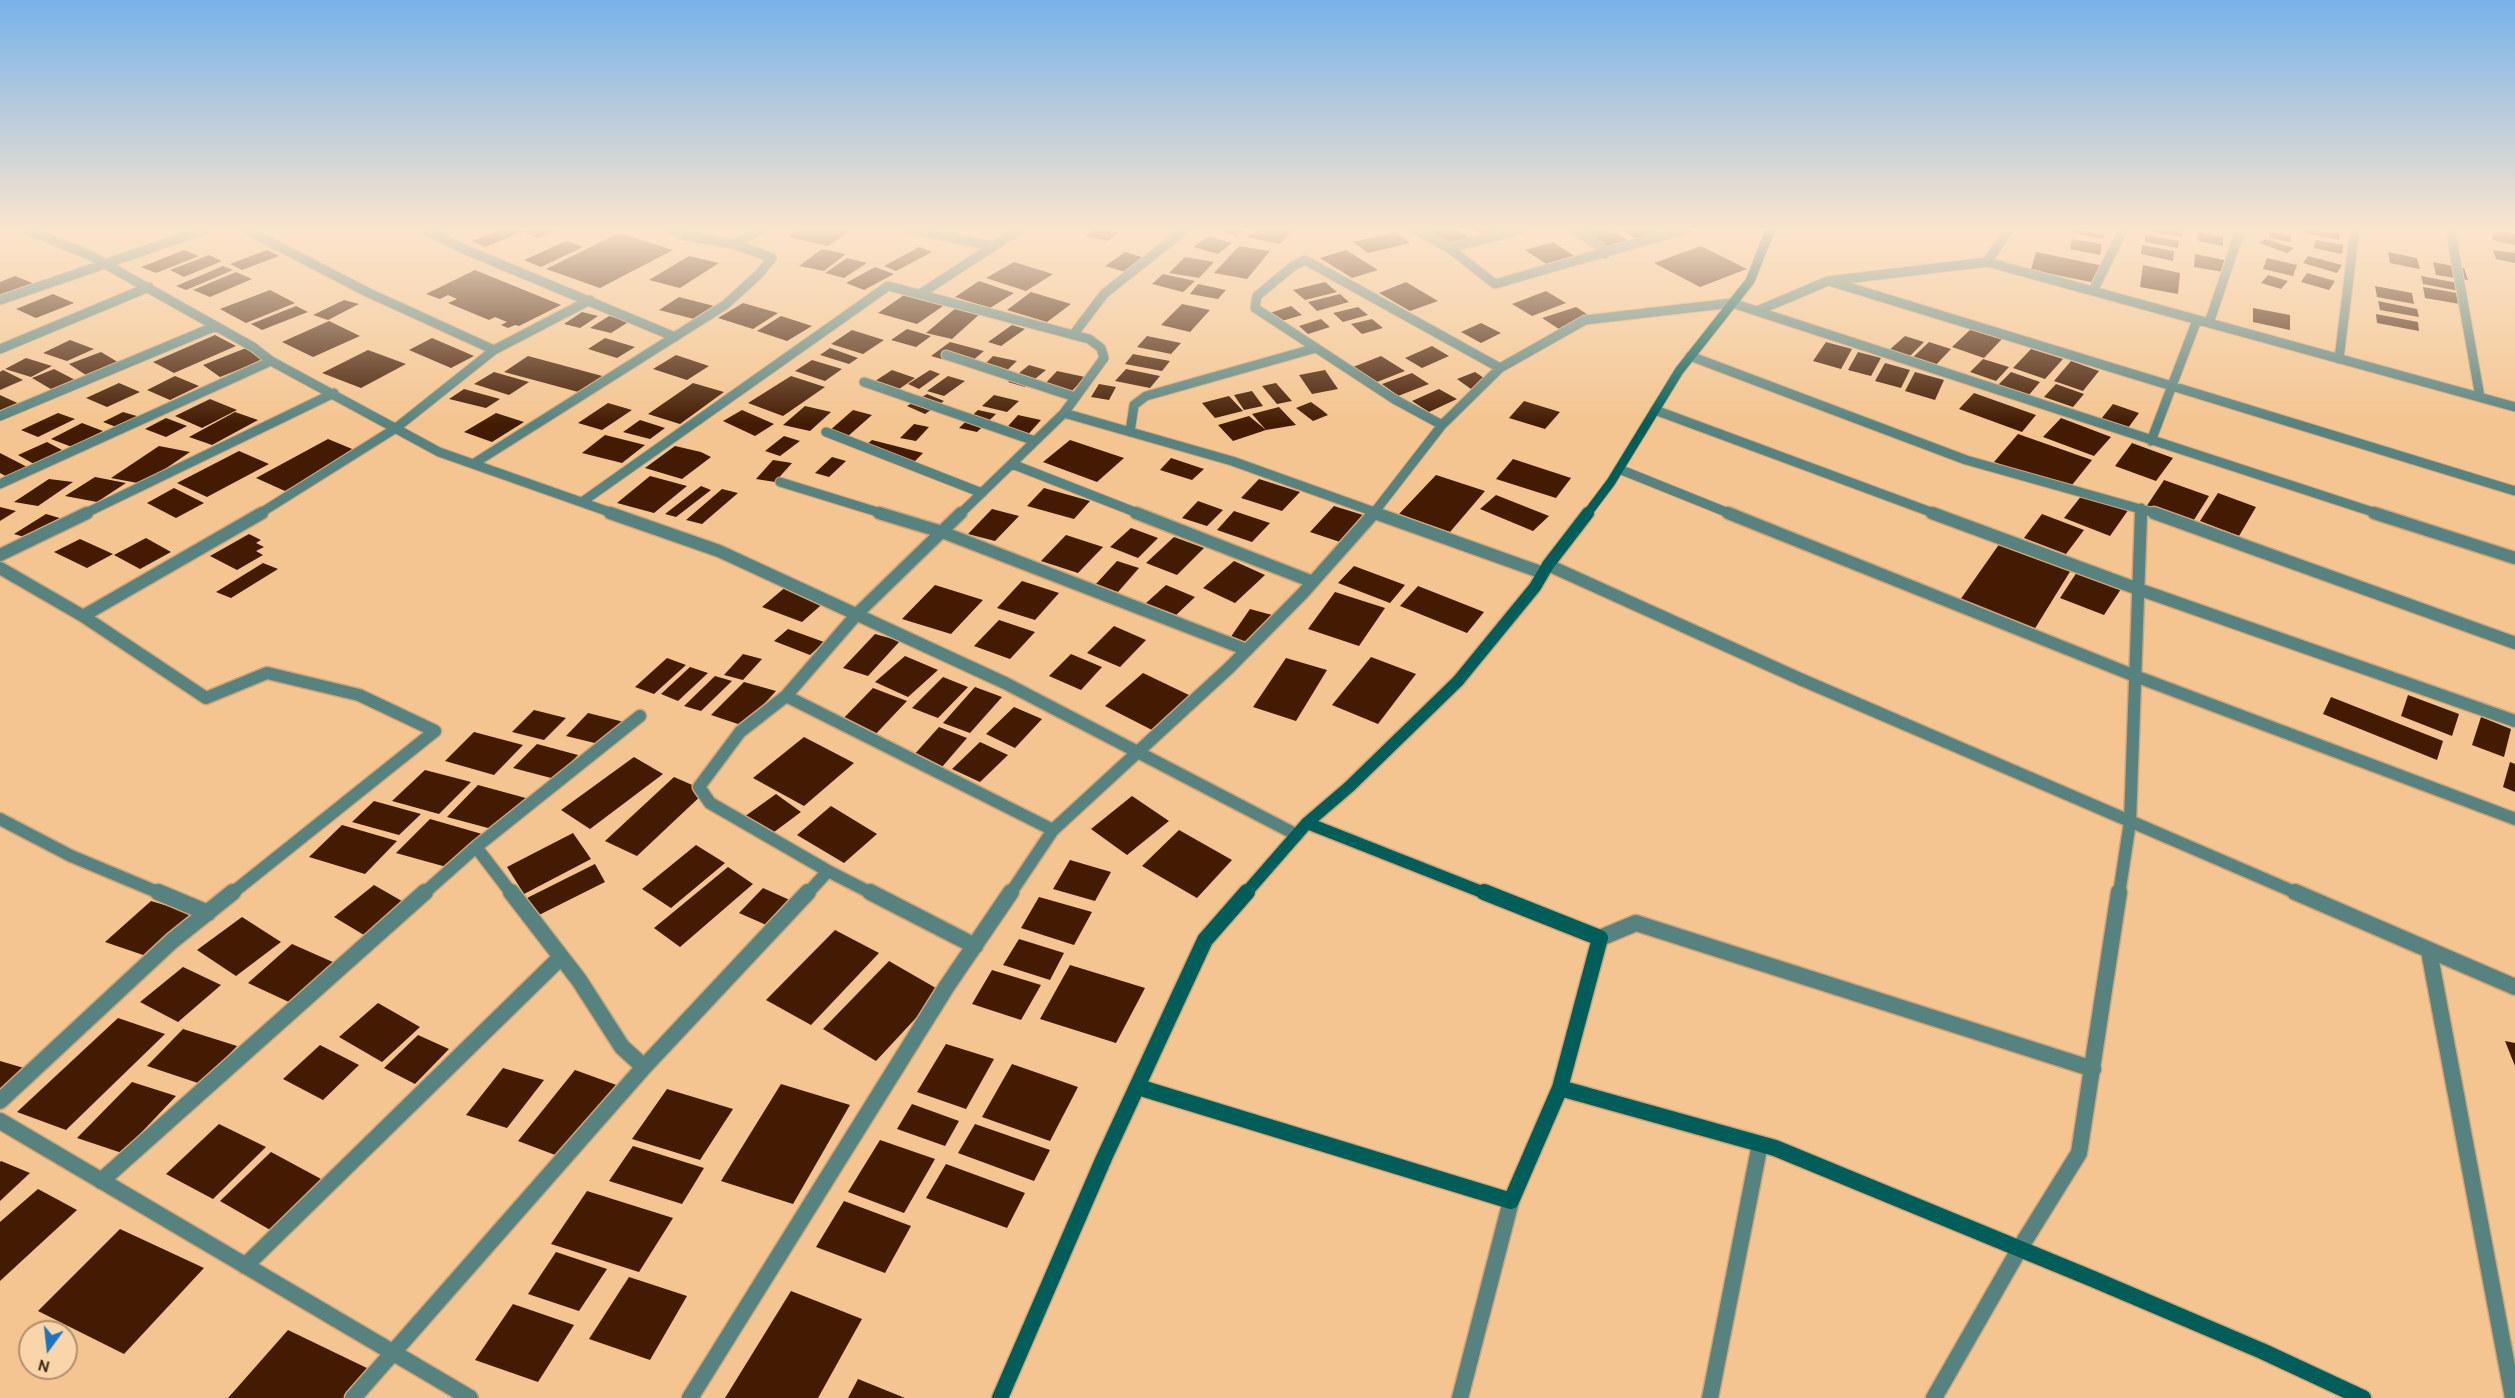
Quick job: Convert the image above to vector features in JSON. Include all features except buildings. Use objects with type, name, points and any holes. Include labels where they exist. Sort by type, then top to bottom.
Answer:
[{"type":"street","points":[[0,300],[19,293]]},
{"type":"street","points":[[0,349],[134,293]]},
{"type":"street","points":[[160,293],[253,347],[271,361],[334,393],[439,452],[719,551],[1005,682],[1297,835]]},
{"type":"street","points":[[370,293],[495,350]]},
{"type":"street","points":[[573,293],[675,337]]},
{"type":"street","points":[[473,464],[675,337],[724,305],[737,293]]},
{"type":"street","points":[[582,502],[878,293]]},
{"type":"street","points":[[917,293],[1089,339],[1101,348],[1104,358],[1064,413],[857,614],[786,696],[740,732],[699,787],[710,803],[828,871],[975,946]]},
{"type":"street","points":[[1073,335],[1105,293]]},
{"type":"street","points":[[1260,293],[1257,296],[1255,308],[1394,399],[1442,425]]},
{"type":"street","points":[[1365,293],[1500,368]]},
{"type":"street","points":[[1000,1398],[1205,940],[1307,823],[1349,787],[1458,681],[1535,587],[1618,469],[1690,356],[1740,293]]},
{"type":"street","points":[[1757,311],[1799,293]]},
{"type":"street","points":[[1868,293],[2515,491]]},
{"type":"street","points":[[2101,293],[2515,407]]},
{"type":"street","points":[[2209,323],[2219,293]]},
{"type":"street","points":[[2339,359],[2347,293]]},
{"type":"street","points":[[2462,293],[2480,397]]},
{"type":"street","points":[[83,616],[273,506],[396,428],[495,350],[590,300]]},
{"type":"street","points":[[690,1398],[947,986],[1053,830],[1247,650],[1313,582],[1376,512],[1442,425],[1500,368],[1585,320],[1732,303],[2515,558]]},
{"type":"street","points":[[2151,441],[2197,320]]},
{"type":"street","points":[[0,416],[216,326]]},
{"type":"street","points":[[1130,432],[1134,405],[1146,396],[1316,348]]},
{"type":"street","points":[[946,355],[1075,398]]},
{"type":"street","points":[[1690,356],[1966,460],[2141,508],[2515,643]]},
{"type":"street","points":[[0,484],[271,361]]},
{"type":"street","points":[[864,382],[1035,441]]},
{"type":"street","points":[[0,555],[334,393]]},
{"type":"street","points":[[1655,410],[2138,590],[2515,722]]},
{"type":"street","points":[[1064,413],[1232,461],[1546,569],[2515,987]]},
{"type":"street","points":[[826,432],[982,493]]},
{"type":"street","points":[[1012,464],[1313,582]]},
{"type":"street","points":[[1618,469],[2135,676],[2515,819]]},
{"type":"street","points":[[780,482],[942,532],[1247,650]]},
{"type":"street","points":[[1934,1398],[2020,1248],[2079,1153],[2130,822],[2141,508]]},
{"type":"street","points":[[0,568],[83,616],[206,698],[267,673],[359,695],[435,731],[172,941],[0,1101]]},
{"type":"street","points":[[786,696],[1053,830]]},
{"type":"street","points":[[101,1181],[476,847],[640,716]]},
{"type":"street","points":[[0,819],[71,856],[208,913]]},
{"type":"street","points":[[1307,823],[1600,938],[1636,923],[2093,1069]]},
{"type":"street","points":[[476,847],[579,980],[622,1047],[644,1067]]},
{"type":"street","points":[[353,1398],[644,1067],[828,871]]},
{"type":"street","points":[[1460,1398],[1511,1201],[1560,1088],[1600,938]]},
{"type":"street","points":[[2429,951],[2512,1398]]},
{"type":"street","points":[[245,1266],[560,958]]},
{"type":"street","points":[[1138,1087],[1511,1201]]},
{"type":"street","points":[[1560,1088],[1775,1148],[2020,1248],[2262,1351],[2363,1398]]},
{"type":"street","points":[[0,1122],[470,1398]]},
{"type":"street","points":[[1710,1398],[1760,1144]]}]
